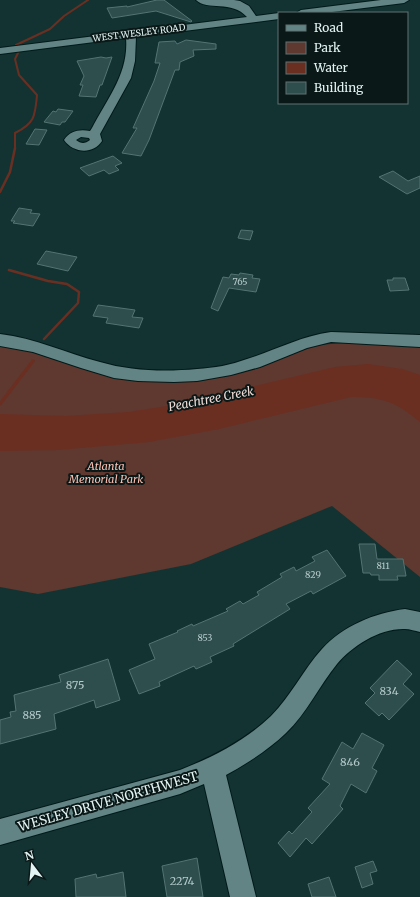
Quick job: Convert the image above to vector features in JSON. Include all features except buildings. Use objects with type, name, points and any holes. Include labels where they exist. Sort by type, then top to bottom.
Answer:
[{"type":"street","points":[[201,0],[223,1],[239,4],[246,8],[253,19]]},
{"type":"street","points":[[309,12],[404,0]]},
{"type":"street","name":"WEST WESLEY ROAD","points":[[0,51],[278,16]]},
{"type":"street","points":[[93,135],[99,130],[104,116],[128,72],[131,54],[130,35]]},
{"type":"street","points":[[0,340],[29,345],[110,371],[162,376],[197,376],[230,370],[255,362],[304,342],[319,338],[331,337],[420,341]]},
{"type":"street","name":"WESLEY DRIVE NORTHWEST","points":[[0,832],[180,782],[212,769],[246,751],[278,725],[296,705],[330,657],[342,644],[360,632],[387,621],[405,619],[420,622]]},
{"type":"street","points":[[212,769],[243,897]]},
{"type":"green space","name":"Atlanta Memorial Park","points":[[415,337],[420,339],[420,577],[332,506],[191,564],[38,594],[0,587],[0,343],[115,367],[186,375],[295,347]]},
{"type":"water","name":"Peachtree Creek","points":[[368,364],[402,369],[420,375],[420,422],[396,405],[388,402],[372,398],[351,397],[219,429],[149,442],[58,450],[0,451],[0,414],[66,416],[128,412],[180,404],[335,367]]},
{"type":"waterway","points":[[16,45],[50,29],[64,16],[88,0]]},
{"type":"waterway","points":[[15,148],[15,133],[27,126],[33,118],[36,108],[37,95],[19,75],[15,59],[19,51]]},
{"type":"waterway","points":[[0,192],[10,172],[15,148]]},
{"type":"waterway","points":[[9,270],[48,281],[67,284],[79,292],[78,303],[44,339]]},
{"type":"waterway","points":[[0,404],[33,361]]}]
